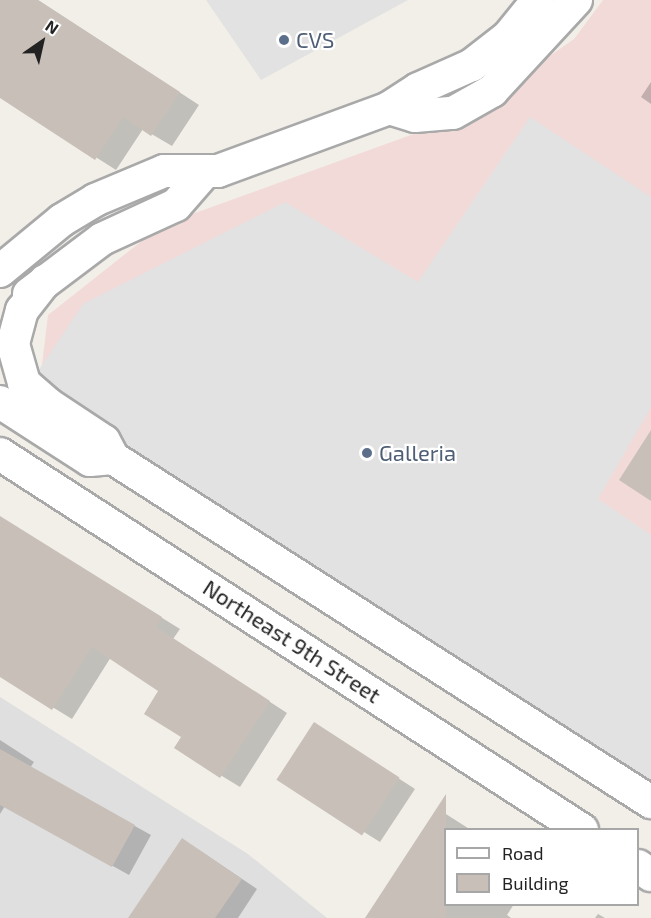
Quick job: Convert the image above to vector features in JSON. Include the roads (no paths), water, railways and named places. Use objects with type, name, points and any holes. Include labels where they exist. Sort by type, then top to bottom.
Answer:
[{"type":"street","points":[[0,271],[62,220],[95,200],[164,171],[204,174],[389,108],[418,89],[472,65],[508,38],[538,0]]},
{"type":"street","points":[[389,108],[415,116],[453,113],[492,91],[576,0]]},
{"type":"street","points":[[0,322],[45,281],[102,239],[176,205],[204,174]]},
{"type":"street","points":[[45,281],[22,310],[13,344],[24,383],[48,404],[104,441],[113,458],[651,802]]},
{"type":"street","points":[[0,402],[90,460],[113,458]]},
{"type":"street","name":"Northeast 9th Street","points":[[0,454],[579,828]]},
{"type":"place","name":"CVS","points":[[284,40]]},
{"type":"place","name":"Galleria","points":[[367,453]]}]
